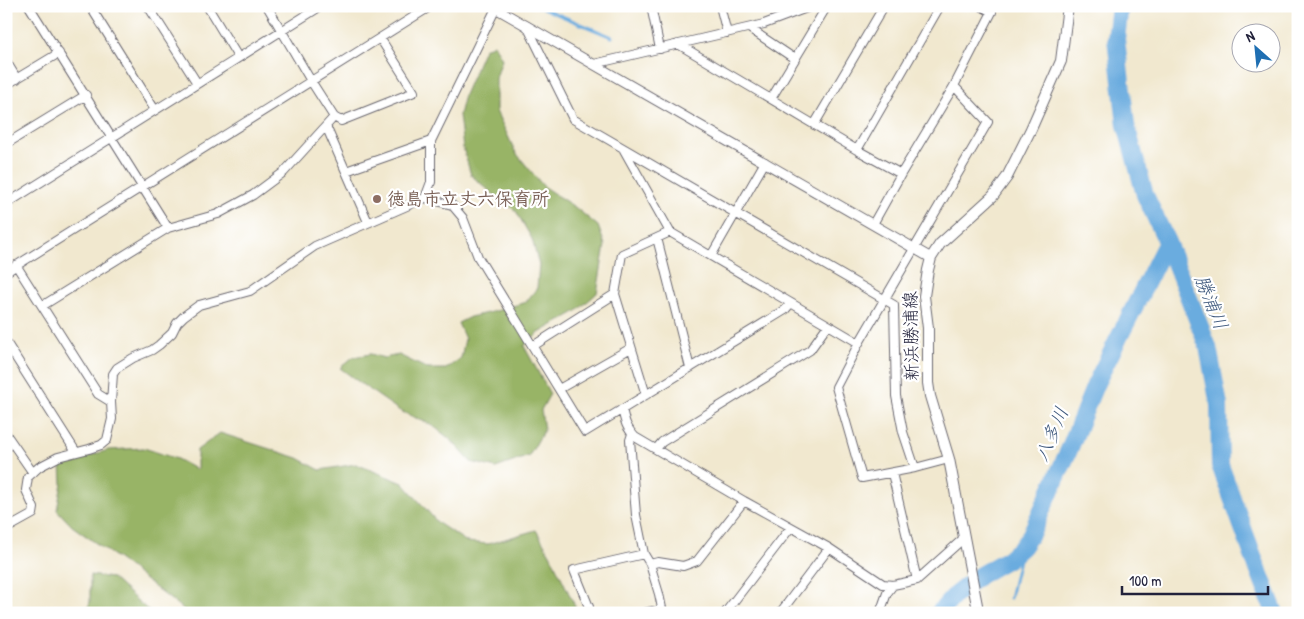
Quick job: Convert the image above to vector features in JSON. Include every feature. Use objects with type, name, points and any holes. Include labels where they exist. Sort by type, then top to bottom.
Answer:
[{"type":"main road","name":"新浜勝浦線","points":[[976,610],[948,458],[930,396],[928,383],[928,328],[924,296],[931,258],[940,244],[993,196],[1006,177],[1031,129],[1061,61],[1068,6]]},
{"type":"street","points":[[29,6],[168,228]]},
{"type":"street","points":[[90,6],[155,110]]},
{"type":"street","points":[[148,6],[197,83]]},
{"type":"street","points":[[207,6],[238,57]]},
{"type":"street","points":[[268,6],[311,81],[334,117],[341,121],[414,92],[380,38]]},
{"type":"street","points":[[6,204],[321,6]]},
{"type":"street","points":[[6,272],[431,6]]},
{"type":"street","points":[[651,6],[660,49]]},
{"type":"street","points":[[720,6],[727,33]]},
{"type":"street","points":[[594,64],[749,28],[812,6]]},
{"type":"street","points":[[771,99],[827,6]]},
{"type":"street","points":[[814,124],[884,6]]},
{"type":"street","points":[[857,150],[940,6]]},
{"type":"street","points":[[873,224],[900,174],[954,86],[992,12],[981,6]]},
{"type":"street","points":[[425,198],[432,182],[431,140],[495,7],[931,258]]},
{"type":"street","points":[[527,26],[573,119],[894,305],[896,396],[903,432],[915,468]]},
{"type":"street","points":[[749,28],[795,59]]},
{"type":"street","points":[[678,44],[900,174]]},
{"type":"street","points":[[6,85],[59,53]]},
{"type":"street","points":[[6,61],[17,78]]},
{"type":"street","points":[[948,458],[915,468],[862,478],[836,387],[859,343],[988,122],[954,86]]},
{"type":"street","points":[[6,144],[86,95]]},
{"type":"street","points":[[42,306],[168,228],[218,214],[253,195],[284,172],[334,117]]},
{"type":"street","points":[[326,126],[368,222]]},
{"type":"street","points":[[346,171],[431,140]]},
{"type":"street","points":[[623,148],[670,232],[859,343]]},
{"type":"street","points":[[711,256],[765,162]]},
{"type":"street","points":[[6,529],[33,514],[34,508],[26,490],[28,477],[39,467],[58,457],[89,449],[107,440],[112,418],[111,402],[114,374],[117,368],[132,358],[159,345],[172,333],[176,323],[199,305],[250,290],[316,246],[425,198],[452,205],[463,218],[478,257],[585,432],[786,310],[791,303]]},
{"type":"street","points":[[646,395],[615,294],[622,254],[670,232]]},
{"type":"street","points":[[657,238],[690,368]]},
{"type":"street","points":[[16,266],[98,394],[111,402]]},
{"type":"street","points":[[533,346],[615,294]]},
{"type":"street","points":[[656,449],[662,442],[810,350],[828,325]]},
{"type":"street","points":[[6,342],[76,452]]},
{"type":"street","points":[[559,389],[631,348]]},
{"type":"street","points":[[622,409],[625,424],[632,434],[744,501],[829,548],[883,584],[917,580],[964,542]]},
{"type":"street","points":[[6,434],[33,473]]},
{"type":"street","points":[[632,434],[630,440],[636,505],[644,554],[650,564],[662,611],[644,613]]},
{"type":"street","points":[[892,473],[917,580]]},
{"type":"street","points":[[650,564],[658,562],[683,566],[697,561],[744,501]]},
{"type":"street","points":[[725,613],[791,527]]},
{"type":"street","points":[[780,613],[829,548]]},
{"type":"street","points":[[588,613],[589,607],[574,570],[644,554]]},
{"type":"street","points":[[880,613],[887,593],[893,584]]},
{"type":"street","points":[[976,610],[990,613]]},
{"type":"green space","points":[[494,44],[502,59],[496,78],[496,111],[516,153],[544,187],[576,208],[598,226],[605,245],[597,293],[577,311],[539,333],[524,346],[550,394],[541,410],[544,430],[529,456],[496,468],[471,462],[451,440],[432,425],[400,411],[340,368],[353,357],[371,354],[384,358],[399,355],[428,369],[446,369],[461,358],[465,339],[458,323],[470,317],[526,302],[537,288],[539,265],[532,239],[516,211],[471,175],[463,148],[459,115],[464,95],[484,49]]},
{"type":"green space","points":[[220,433],[298,458],[320,470],[356,464],[403,483],[438,523],[467,542],[488,544],[536,530],[575,606],[574,613],[188,613],[72,526],[57,510],[62,483],[61,465],[108,450],[144,448],[177,459],[197,470],[197,450]]},
{"type":"green space","points":[[90,575],[112,578],[151,613],[86,613],[90,602]]},
{"type":"waterway","points":[[538,6],[612,37]]},
{"type":"waterway","name":"勝浦川","points":[[1120,6],[1116,39],[1126,125],[1145,195],[1167,242],[1208,347],[1219,405],[1220,465],[1275,613]]},
{"type":"waterway","name":"八多川","points":[[939,613],[955,595],[980,575],[1008,559],[1022,547],[1031,534],[1069,450],[1095,385],[1167,242]]},
{"type":"waterway","points":[[1010,598],[1022,547]]},
{"type":"place","name":"徳島市立丈六保育所","points":[[377,199]]}]
